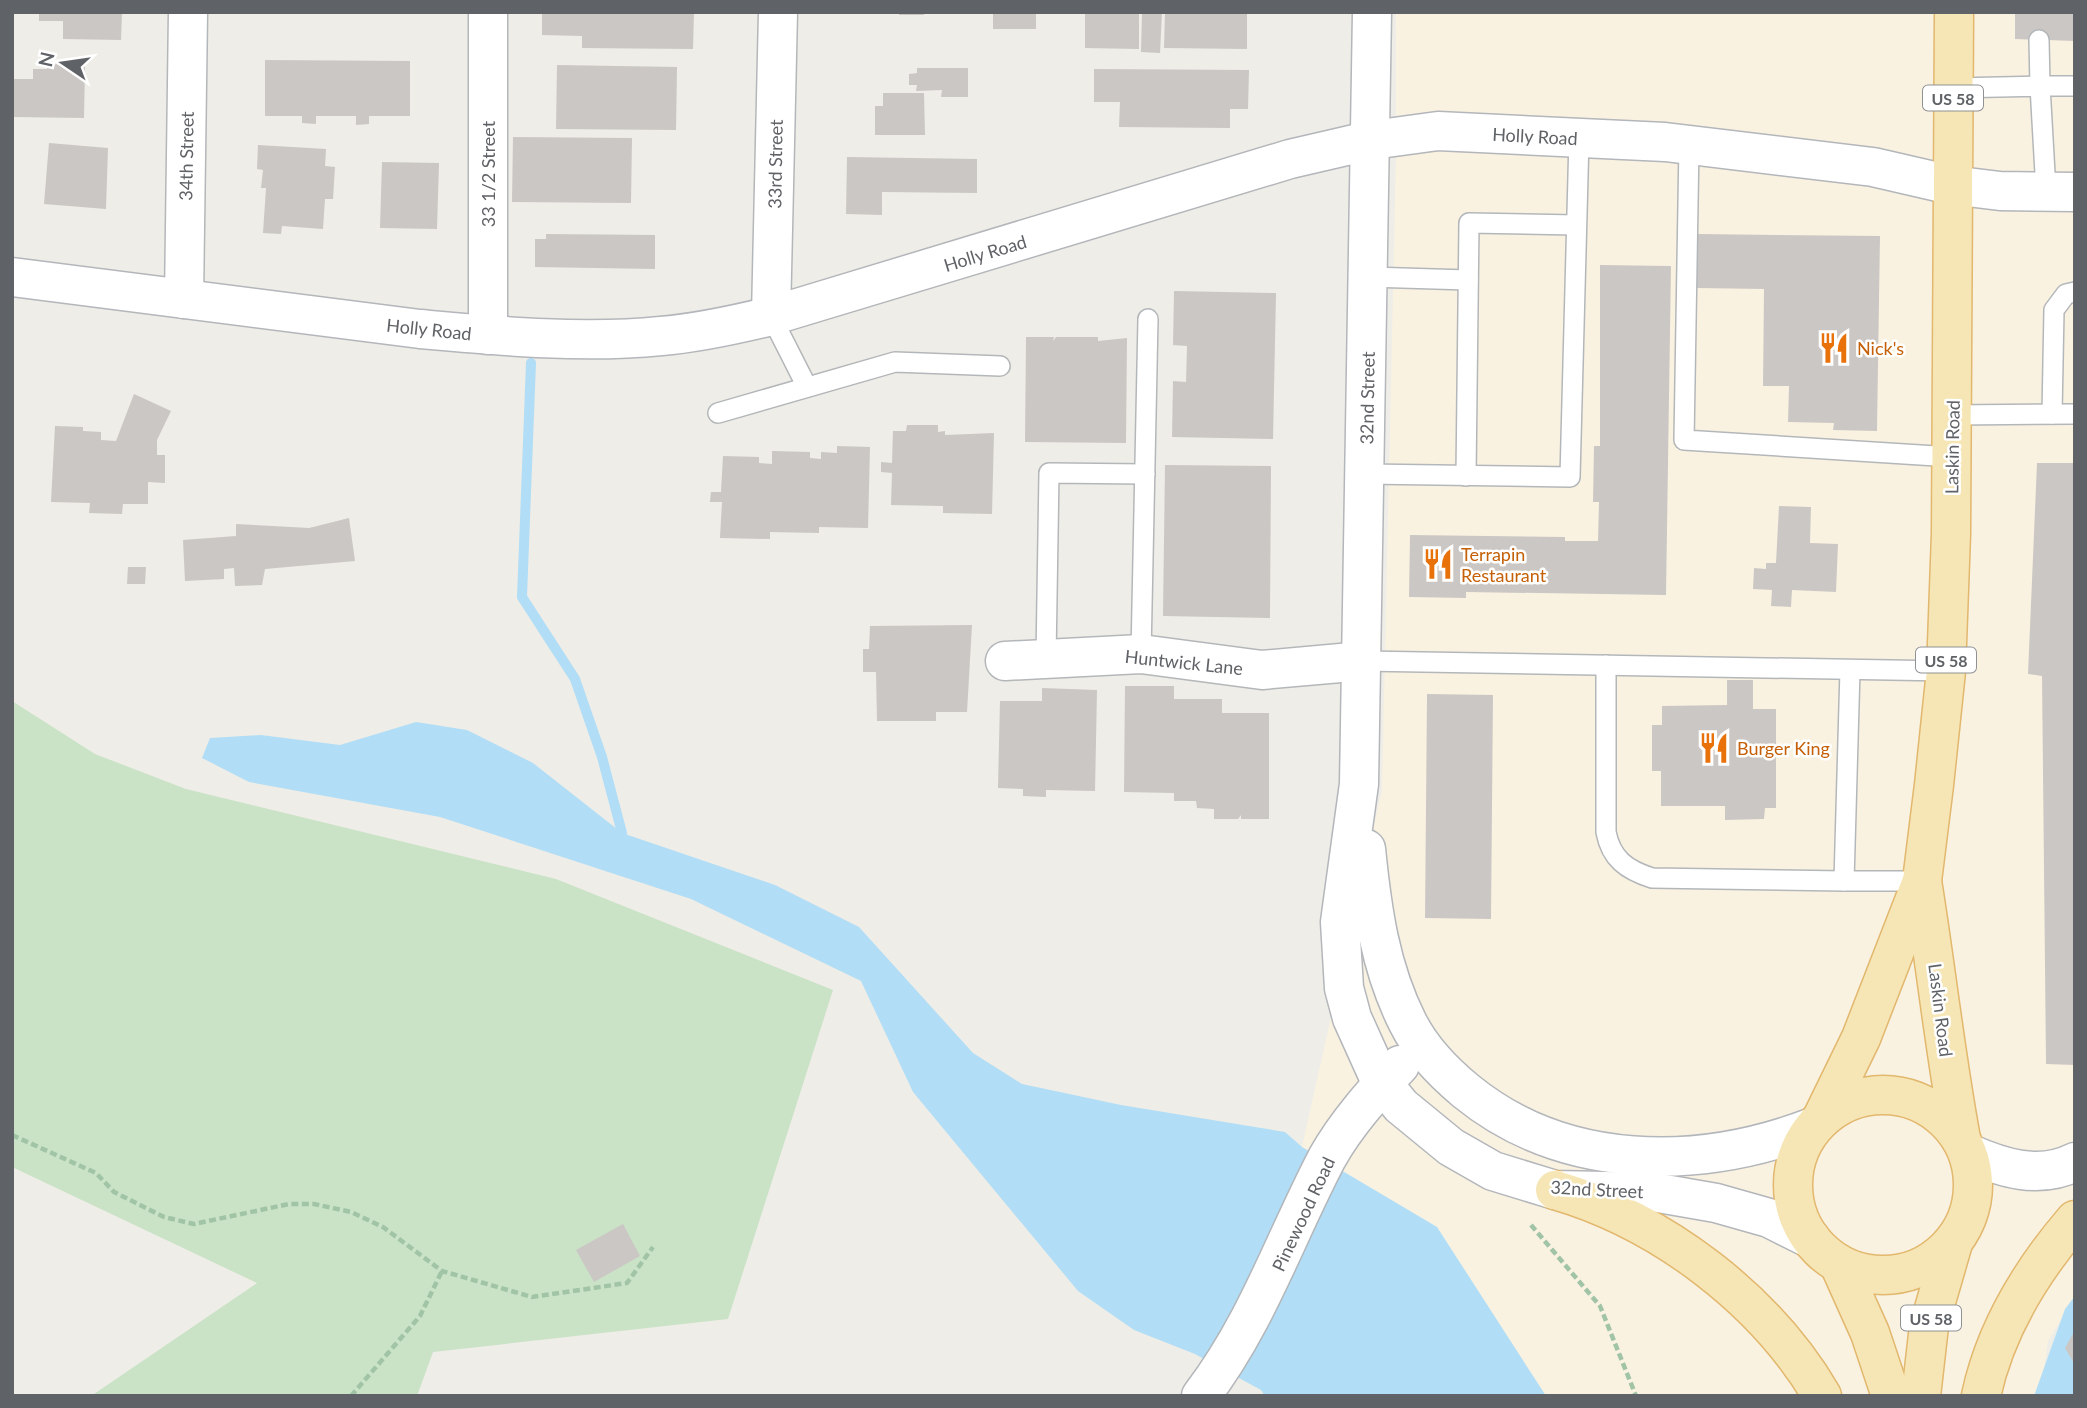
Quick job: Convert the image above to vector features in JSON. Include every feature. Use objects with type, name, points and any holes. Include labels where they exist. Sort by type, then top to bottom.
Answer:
[{"type":"main road","name":"Laskin Road","points":[[1817,1123],[1861,1038],[1922,881],[1946,671],[1952,457],[1951,185],[1954,12]]},
{"type":"main road","name":"Laskin Road","points":[[1922,881],[1937,975],[1945,1049],[1965,1146]]},
{"type":"main road","points":[[1817,1123],[1844,1103],[1870,1095],[1897,1095],[1923,1103],[1945,1118],[1965,1146]]},
{"type":"main road","name":"US 58","points":[[1817,1123],[1798,1153],[1793,1183],[1797,1213],[1811,1239],[1839,1265],[1871,1334],[1891,1396]]},
{"type":"main road","name":"US 58","points":[[1921,1396],[1929,1326],[1953,1243],[1966,1223],[1973,1200],[1974,1177],[1965,1146]]},
{"type":"main road","points":[[1556,1190],[1628,1220],[1711,1272],[1771,1328],[1822,1396]]},
{"type":"main road","points":[[1981,1396],[2007,1320],[2042,1259],[2075,1220]]},
{"type":"main road","points":[[1839,1265],[1869,1275],[1900,1274],[1930,1263],[1953,1243]]},
{"type":"street","name":"34th Street","points":[[184,299],[188,12]]},
{"type":"street","name":"33 1/2 Street","points":[[488,12],[488,335]]},
{"type":"street","name":"33rd Street","points":[[771,316],[778,12]]},
{"type":"street","name":"32nd Street","points":[[1372,12],[1372,140],[1359,784],[1340,922],[1341,955],[1352,1018],[1383,1083],[1401,1106],[1451,1147],[1508,1178],[1556,1190],[1624,1190],[1680,1195],[1747,1210],[1811,1239]]},
{"type":"street","name":"Holly Road","points":[[12,277],[488,335],[660,337],[715,329],[771,316],[1290,159],[1372,140],[1438,131],[1689,145],[1874,167],[1951,185],[2000,191],[2060,191]]},
{"type":"street","name":"Huntwick Lane","points":[[1005,660],[1141,654],[1262,670],[1363,661]]},
{"type":"street","name":"32nd Street","points":[[1359,784],[1378,939],[1399,1002],[1420,1042],[1458,1084],[1512,1124],[1551,1141],[1615,1155],[1698,1155],[1741,1149],[1817,1123]]},
{"type":"street","name":"Pinewood Road","points":[[1208,1386],[1254,1314],[1328,1157],[1345,1129],[1420,1042]]},
{"type":"street","points":[[1965,1146],[2025,1171],[2051,1170],[2075,1162]]},
{"type":"lane","points":[[2039,40],[2040,86],[2060,191]]},
{"type":"lane","points":[[1953,88],[2075,86]]},
{"type":"lane","points":[[1366,474],[1570,477],[1578,138]]},
{"type":"lane","points":[[1689,145],[1684,440],[1952,457]]},
{"type":"lane","points":[[1466,476],[1469,223],[1576,225]]},
{"type":"lane","points":[[1369,278],[1468,280]]},
{"type":"lane","points":[[2052,414],[2054,310],[2066,294],[2075,292]]},
{"type":"lane","points":[[771,316],[807,387]]},
{"type":"lane","points":[[1141,654],[1148,319]]},
{"type":"lane","points":[[718,413],[895,362],[1000,366]]},
{"type":"lane","points":[[1952,415],[2075,414]]},
{"type":"lane","points":[[1046,658],[1049,472],[1145,474]]},
{"type":"lane","points":[[1363,661],[1946,671]]},
{"type":"lane","points":[[1606,665],[1606,832],[1609,849],[1620,862],[1634,872],[1652,878],[1922,881]]},
{"type":"lane","points":[[1844,881],[1850,670]]},
{"type":"path","points":[[12,1135],[96,1172],[114,1192],[164,1217],[194,1224],[289,1204],[314,1204],[351,1212],[383,1227],[442,1271],[532,1297],[626,1283],[653,1247]]},
{"type":"path","points":[[1531,1225],[1600,1306],[1636,1396]]},
{"type":"path","points":[[351,1396],[420,1316],[442,1271]]},
{"type":"shaded area","points":[[1396,12],[2075,12],[2075,1296],[2048,1341],[2040,1396],[1546,1396],[1437,1227],[1302,1147],[1382,790],[1396,158]]},
{"type":"green space","points":[[12,701],[95,754],[186,789],[556,879],[833,990],[728,1319],[433,1352],[417,1396],[91,1396],[257,1283],[12,1167]]},
{"type":"water","points":[[416,722],[467,730],[533,763],[622,833],[775,885],[859,927],[973,1053],[1022,1084],[1121,1105],[1285,1132],[1302,1147],[1437,1227],[1546,1396],[1265,1396],[1261,1390],[1195,1354],[1134,1330],[1078,1291],[913,1092],[861,981],[691,899],[440,817],[249,782],[202,758],[210,738],[261,735],[340,745]]},
{"type":"water","points":[[2075,1296],[2075,1396],[2034,1396],[2065,1309]]},
{"type":"building","points":[[39,12],[122,12],[121,40],[63,39],[63,21],[39,21]]},
{"type":"building","points":[[542,12],[694,12],[693,49],[582,48],[582,36],[542,35]]},
{"type":"building","points":[[899,12],[924,12],[924,15],[899,15]]},
{"type":"building","points":[[993,12],[1036,12],[1036,29],[993,29]]},
{"type":"building","points":[[1085,12],[1139,12],[1139,49],[1085,48]]},
{"type":"building","points":[[1142,12],[1162,12],[1160,53],[1141,52]]},
{"type":"building","points":[[1165,12],[1247,12],[1247,49],[1164,48]]},
{"type":"building","points":[[2015,12],[2075,12],[2075,41],[2015,39]]},
{"type":"building","points":[[265,60],[410,61],[410,116],[369,116],[369,124],[356,125],[356,116],[316,116],[316,124],[302,123],[302,116],[265,116]]},
{"type":"building","points":[[47,64],[85,65],[84,118],[12,117],[12,79],[33,79],[33,69],[47,69]]},
{"type":"building","points":[[557,65],[677,67],[676,130],[556,129]]},
{"type":"building","points":[[917,68],[968,68],[968,97],[941,97],[942,90],[916,91],[917,85],[909,85],[909,74],[917,73]]},
{"type":"building","points":[[1094,69],[1249,70],[1248,109],[1230,109],[1230,128],[1119,127],[1120,102],[1094,102]]},
{"type":"building","points":[[883,93],[924,93],[925,135],[875,135],[875,106],[883,106]]},
{"type":"building","points":[[513,137],[632,138],[631,203],[512,202]]},
{"type":"building","points":[[49,143],[108,148],[106,209],[44,204]]},
{"type":"building","points":[[258,145],[326,149],[325,166],[335,167],[333,199],[325,199],[323,229],[282,226],[281,234],[263,233],[266,188],[261,188],[263,170],[257,169]]},
{"type":"building","points":[[847,157],[977,159],[977,193],[882,192],[882,215],[846,214]]},
{"type":"building","points":[[382,162],[439,163],[437,229],[380,228]]},
{"type":"building","points":[[546,234],[655,235],[655,269],[535,267],[535,239],[546,239]]},
{"type":"building","points":[[1697,234],[1880,236],[1877,431],[1833,430],[1834,423],[1788,422],[1789,386],[1763,386],[1764,289],[1696,288]]},
{"type":"building","points":[[1600,265],[1671,266],[1666,595],[1466,592],[1466,598],[1409,597],[1410,535],[1565,537],[1565,541],[1598,541],[1599,502],[1593,502],[1594,446],[1600,446]]},
{"type":"building","points":[[1174,291],[1276,293],[1273,439],[1172,437],[1173,381],[1186,382],[1187,346],[1173,345]]},
{"type":"building","points":[[1026,337],[1054,337],[1053,341],[1056,337],[1098,337],[1098,341],[1127,338],[1126,443],[1025,442]]},
{"type":"building","points":[[134,394],[171,411],[157,440],[157,455],[165,455],[165,483],[148,482],[148,504],[123,504],[122,514],[89,513],[90,503],[51,502],[55,426],[83,427],[83,431],[101,432],[101,440],[116,441]]},
{"type":"building","points":[[907,425],[938,425],[938,432],[945,431],[945,435],[994,433],[992,514],[943,513],[943,506],[891,505],[892,473],[881,472],[881,462],[892,463],[893,431],[906,431]]},
{"type":"building","points":[[837,446],[870,447],[868,528],[819,527],[819,533],[770,532],[770,539],[720,538],[722,502],[710,502],[711,492],[721,492],[723,456],[759,457],[759,463],[772,464],[772,451],[810,452],[810,458],[821,459],[821,452],[837,453]]},
{"type":"building","points":[[2037,463],[2075,463],[2075,1065],[2046,1064],[2042,676],[2028,674]]},
{"type":"building","points":[[1165,465],[1271,466],[1270,618],[1163,616]]},
{"type":"building","points":[[1779,506],[1811,507],[1810,543],[1838,544],[1836,592],[1792,590],[1791,607],[1771,606],[1772,590],[1753,589],[1754,568],[1766,569],[1766,563],[1776,563]]},
{"type":"building","points":[[349,518],[355,561],[265,569],[262,585],[235,586],[234,568],[224,569],[224,579],[185,581],[183,540],[236,536],[236,524],[309,528]]},
{"type":"building","points":[[128,567],[146,567],[145,584],[127,584]]},
{"type":"building","points":[[972,625],[967,712],[936,712],[936,721],[877,721],[876,672],[863,672],[863,649],[869,649],[870,626]]},
{"type":"building","name":"Burger King","points":[[1727,680],[1753,680],[1753,709],[1776,709],[1776,808],[1765,808],[1764,819],[1725,820],[1725,806],[1661,806],[1661,771],[1652,771],[1652,725],[1662,725],[1662,706],[1727,705]]},
{"type":"building","points":[[1125,686],[1174,686],[1174,699],[1222,699],[1222,713],[1269,713],[1269,819],[1241,819],[1241,815],[1238,819],[1214,819],[1214,809],[1197,808],[1196,801],[1174,801],[1174,793],[1124,792]]},
{"type":"building","points":[[1042,688],[1097,690],[1095,791],[1046,790],[1046,797],[1023,796],[1023,789],[998,788],[1000,701],[1042,701]]},
{"type":"building","points":[[1427,694],[1493,695],[1491,919],[1425,918]]},
{"type":"building","points":[[623,1224],[640,1256],[594,1282],[576,1250]]},
{"type":"building","points":[[2075,1330],[2075,1365],[2065,1348]]},
{"type":"waterway","points":[[531,363],[522,597],[575,679],[602,757],[622,833]]},
{"type":"place","name":"Nick's","points":[[1834,348]]},
{"type":"place","name":"Terrapin Restaurant","points":[[1438,564]]},
{"type":"place","name":"Burger King","points":[[1714,748]]}]
